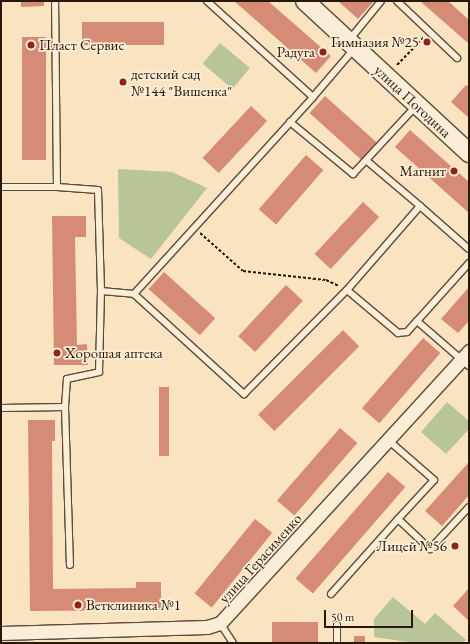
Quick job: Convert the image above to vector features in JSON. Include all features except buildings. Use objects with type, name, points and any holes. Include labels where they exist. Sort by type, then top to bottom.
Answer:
[{"type":"street","name":"улица Погодина","points":[[305,1],[469,153]]},
{"type":"street","name":"улица Герасименко","points":[[1,633],[207,627],[220,622],[388,440],[466,359]]},
{"type":"lane","points":[[55,1],[57,187]]},
{"type":"lane","points":[[206,1],[313,97]]},
{"type":"lane","points":[[134,294],[313,97],[352,45],[381,1]]},
{"type":"lane","points":[[397,1],[457,58]]},
{"type":"lane","points":[[290,122],[348,172],[358,170],[417,105]]},
{"type":"lane","points":[[367,161],[469,249]]},
{"type":"lane","points":[[1,187],[57,187],[98,190],[101,291],[101,367],[94,376],[67,379],[65,407],[70,565]]},
{"type":"lane","points":[[101,291],[134,294],[244,394],[347,290],[420,206]]},
{"type":"lane","points":[[347,290],[398,333],[407,332],[469,263]]},
{"type":"lane","points":[[417,320],[466,359]]},
{"type":"lane","points":[[1,408],[65,407]]},
{"type":"lane","points":[[331,594],[398,518],[434,480],[388,440]]},
{"type":"lane","points":[[398,518],[430,549],[469,507]]},
{"type":"lane","points":[[220,622],[233,643]]},
{"type":"lane","points":[[337,625],[338,643]]},
{"type":"path","points":[[397,65],[429,32]]},
{"type":"path","points":[[194,228],[243,271],[326,280],[347,290]]},
{"type":"green space","points":[[220,43],[250,68],[233,89],[203,64]]},
{"type":"green space","points":[[118,169],[172,172],[207,188],[151,259],[119,238]]},
{"type":"green space","points":[[447,402],[469,421],[469,429],[446,454],[421,432]]},
{"type":"green space","points":[[393,597],[425,624],[435,613],[466,640],[463,643],[415,643],[374,637],[374,619]]},
{"type":"place","name":"Гимназия №25","points":[[427,42]]},
{"type":"place","name":"Пласт Сервис","points":[[31,45]]},
{"type":"place","name":"Радуга","points":[[323,52]]},
{"type":"place","name":"детский сад №144 \"Вишенка\"","points":[[123,82]]},
{"type":"place","name":"Магнит","points":[[454,171]]},
{"type":"place","name":"Хорошая аптека","points":[[57,353]]},
{"type":"place","name":"Лицей №56","points":[[455,546]]},
{"type":"place","name":"Ветклиника №1","points":[[78,605]]}]
